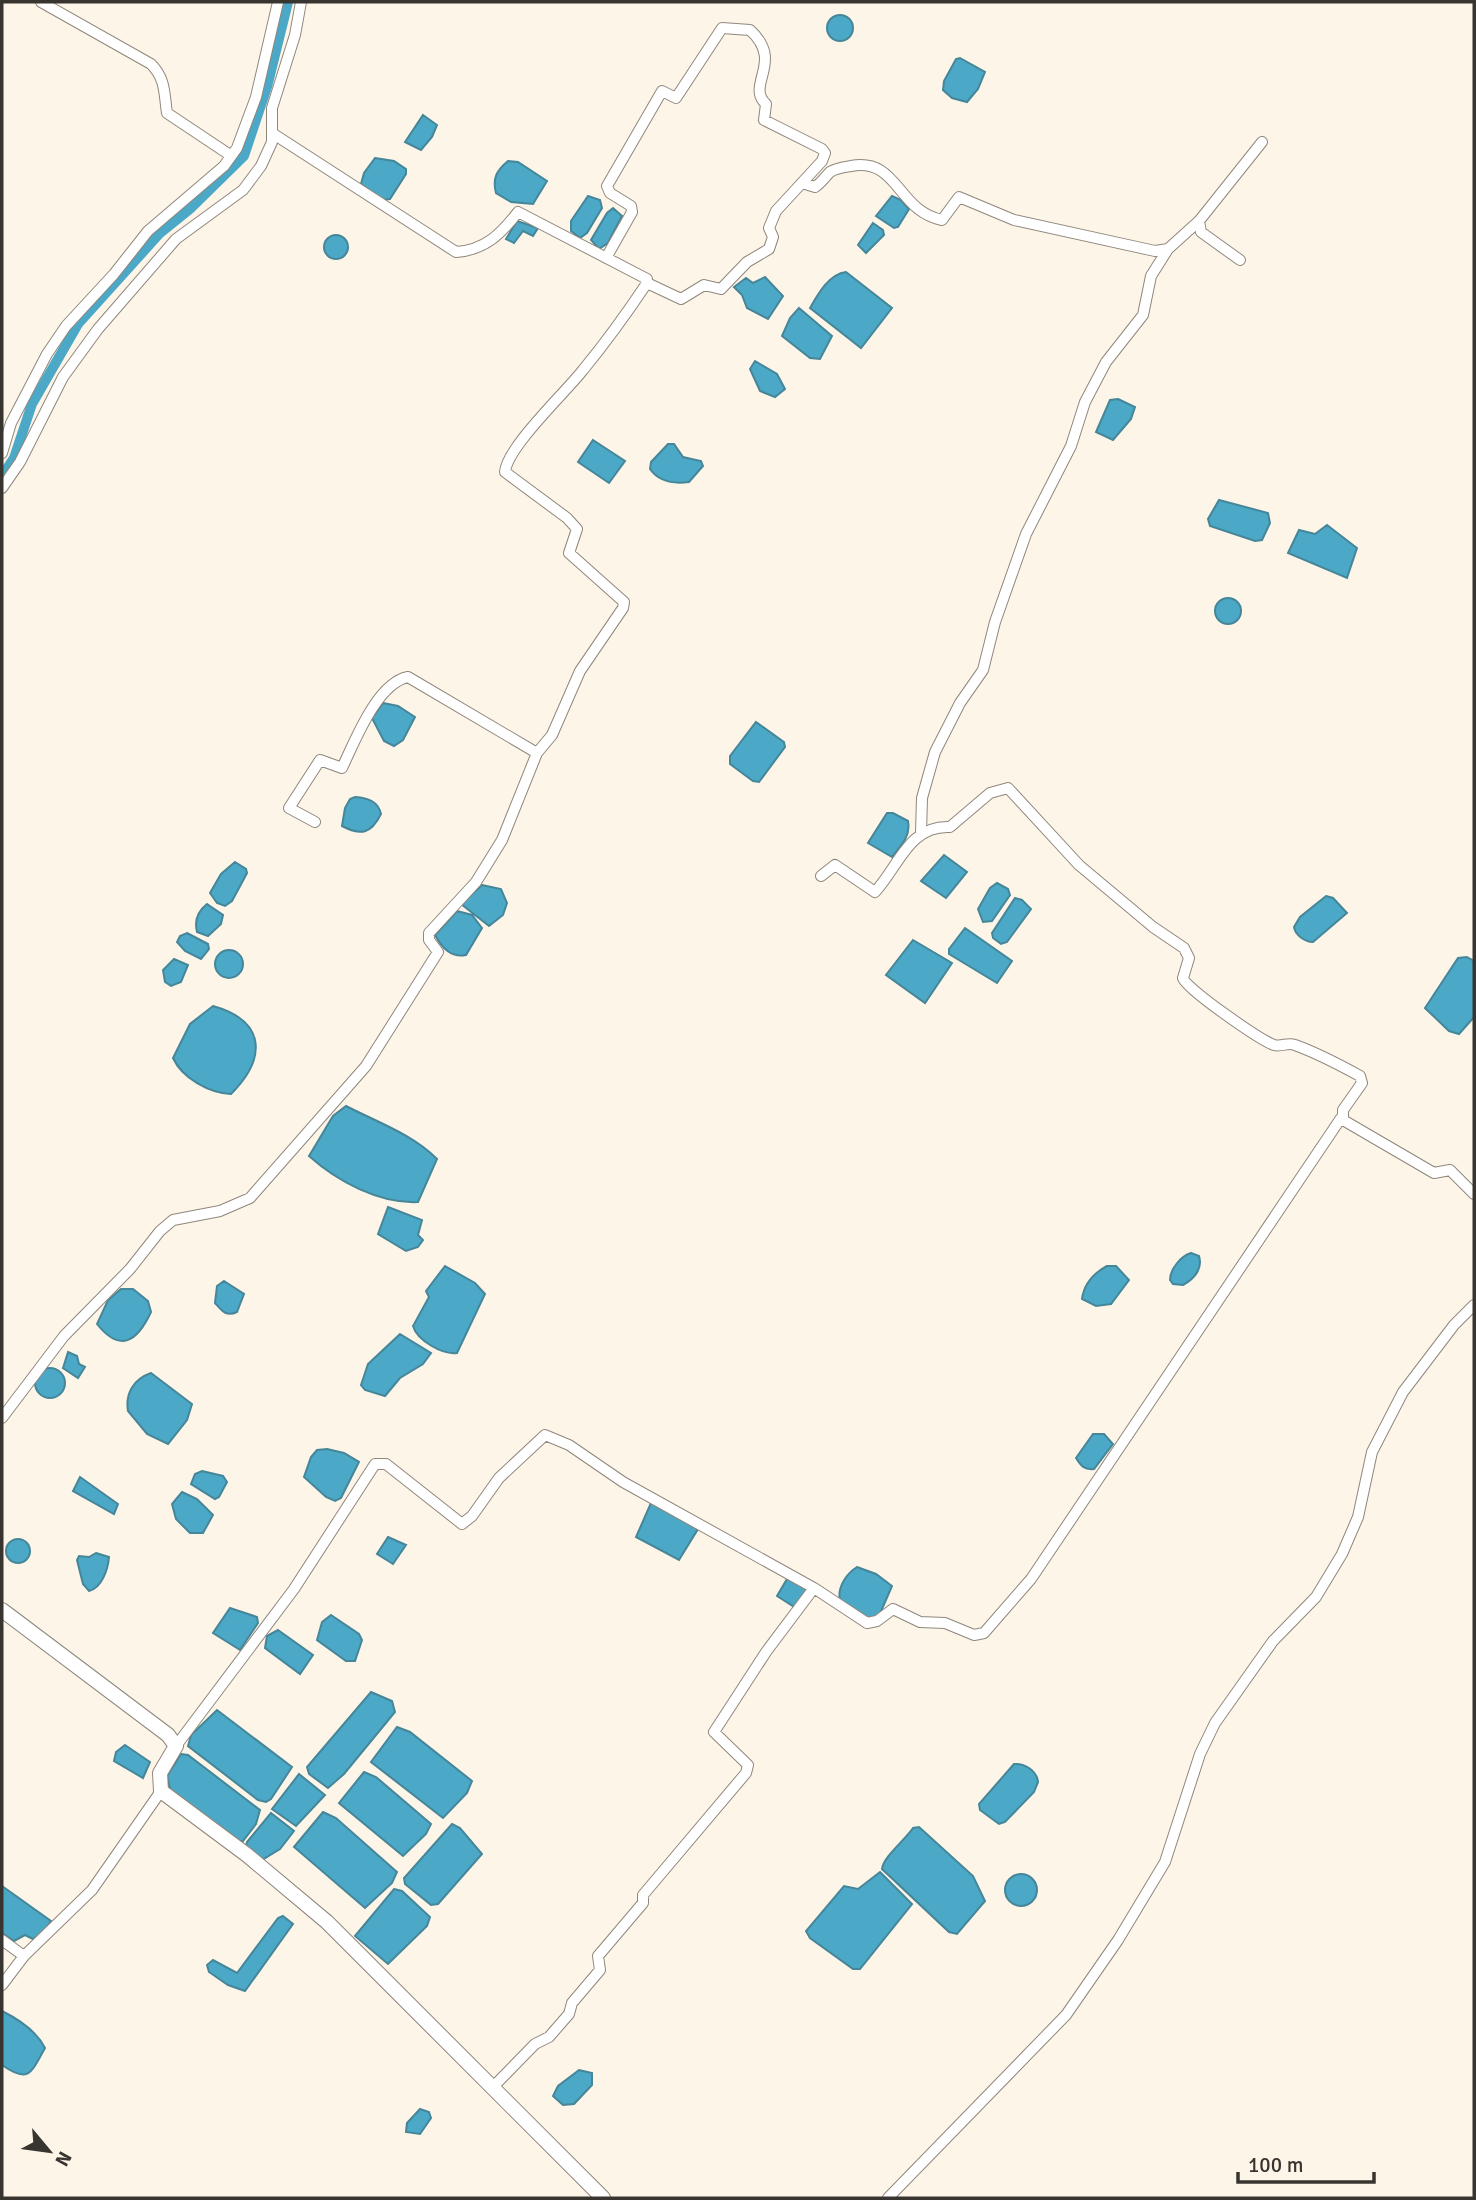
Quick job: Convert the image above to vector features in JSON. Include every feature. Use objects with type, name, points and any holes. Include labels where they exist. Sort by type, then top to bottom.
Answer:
[{"type":"main road","points":[[2,1610],[168,1735],[176,1746],[160,1773],[161,1791],[247,1855],[327,1922],[603,2198]]},
{"type":"street","points":[[41,2],[151,65],[161,75],[164,84],[167,113],[230,155]]},
{"type":"street","points":[[2,453],[11,423],[47,354],[66,326],[114,274],[148,231],[224,166],[237,148],[256,97],[278,2]]},
{"type":"street","points":[[2,488],[20,462],[63,377],[99,329],[176,239],[243,190],[261,166],[272,133],[272,108],[295,35],[302,2]]},
{"type":"street","points":[[272,133],[456,252],[474,251],[502,233],[518,212],[681,299],[704,285],[721,289],[747,262],[769,249],[773,243],[769,228],[772,217],[815,171],[825,153],[810,142],[764,120],[766,104],[760,99],[759,87],[767,62],[765,51],[750,30],[722,29],[676,98],[662,91],[607,186],[610,194],[631,206],[632,212],[606,258]]},
{"type":"street","points":[[922,833],[922,798],[935,752],[960,703],[984,670],[995,622],[1026,534],[1071,446],[1085,402],[1106,362],[1143,316],[1152,276],[1168,249],[1199,221],[1262,142]]},
{"type":"street","points":[[803,183],[815,187],[831,171],[866,163],[886,173],[910,205],[925,217],[942,220],[959,197],[976,207],[1041,227],[1155,250],[1168,249]]},
{"type":"street","points":[[1199,221],[1201,232],[1240,260]]},
{"type":"street","points":[[2,1418],[64,1336],[130,1269],[160,1231],[173,1220],[220,1211],[250,1198],[366,1066],[438,952],[429,940],[429,933],[476,882],[502,840],[537,753],[552,735],[580,671],[623,608],[624,602],[569,553],[577,529],[505,472],[505,464],[522,439],[581,373],[647,283]]},
{"type":"street","points":[[315,822],[289,808],[309,772],[320,760],[342,768],[379,698],[396,679],[408,677],[537,753]]},
{"type":"street","points":[[176,1746],[294,1589],[378,1462],[386,1464],[462,1524],[527,1450],[545,1435],[552,1436],[622,1482],[814,1588],[867,1623],[877,1621],[893,1609],[920,1622],[945,1623],[974,1635],[984,1633],[1031,1579],[1341,1118],[1362,1083],[1360,1076],[1293,1044],[1277,1046],[1232,1021],[1225,1011],[1187,987],[1183,978],[1189,958],[1184,948],[1153,927],[1079,864],[1011,790],[1000,788],[990,793],[950,827],[932,827],[922,833],[875,892],[835,865],[821,876]]},
{"type":"street","points":[[1341,1118],[1434,1173],[1450,1170],[1474,1194]]},
{"type":"street","points":[[888,2198],[1066,2015],[1124,1930],[1169,1853],[1188,1787],[1215,1723],[1245,1677],[1322,1586],[1352,1529],[1372,1452],[1404,1392],[1454,1325],[1474,1305]]},
{"type":"street","points":[[492,2088],[536,2044],[550,2037],[569,2014],[572,2003],[600,1970],[598,1956],[643,1903],[643,1895],[670,1861],[746,1773],[748,1765],[714,1732],[765,1652],[814,1588]]},
{"type":"street","points":[[2,1985],[24,1956],[92,1890],[161,1791]]},
{"type":"street","points":[[2,1940],[24,1956]]},
{"type":"water","points":[[840,15],[849,19],[853,28],[849,37],[840,41],[831,37],[827,28],[831,19]]},
{"type":"water","points":[[960,58],[985,72],[978,89],[967,102],[952,98],[943,90],[944,81],[956,59]]},
{"type":"water","points":[[423,115],[437,125],[432,137],[421,150],[405,142]]},
{"type":"water","points":[[375,158],[394,161],[406,169],[406,174],[390,199],[381,200],[361,184],[364,173]]},
{"type":"water","points":[[508,161],[518,162],[547,181],[533,204],[511,202],[496,193],[496,175]]},
{"type":"water","points":[[588,196],[600,200],[602,208],[587,233],[580,238],[571,231],[571,221]]},
{"type":"water","points":[[892,196],[901,200],[909,209],[898,227],[894,228],[876,216]]},
{"type":"water","points":[[613,208],[622,216],[608,243],[599,249],[591,240],[607,213]]},
{"type":"water","points":[[517,221],[538,228],[533,236],[523,231],[514,243],[506,239]]},
{"type":"water","points":[[873,223],[883,230],[884,235],[866,253],[858,245]]},
{"type":"water","points":[[336,235],[344,239],[348,247],[344,255],[336,259],[328,255],[324,247],[328,239]]},
{"type":"water","points":[[846,272],[892,308],[861,348],[810,308],[820,291],[834,276]]},
{"type":"water","points":[[765,277],[783,296],[768,319],[747,308],[742,295],[734,287],[746,278],[753,283]]},
{"type":"water","points":[[799,308],[832,336],[820,359],[810,358],[782,336],[790,318]]},
{"type":"water","points":[[755,361],[777,374],[785,389],[775,397],[760,391],[750,369]]},
{"type":"water","points":[[1118,399],[1135,407],[1131,419],[1113,440],[1096,432],[1110,400]]},
{"type":"water","points":[[593,440],[625,461],[609,483],[578,462]]},
{"type":"water","points":[[668,444],[674,444],[683,457],[701,461],[703,466],[689,482],[667,481],[650,469],[651,462]]},
{"type":"water","points":[[1219,500],[1268,513],[1270,523],[1262,540],[1255,541],[1210,526],[1208,519]]},
{"type":"water","points":[[1327,525],[1357,548],[1347,578],[1288,553],[1299,530],[1315,534]]},
{"type":"water","points":[[1228,598],[1237,602],[1241,611],[1237,620],[1228,624],[1219,620],[1215,611],[1219,602]]},
{"type":"water","points":[[383,703],[398,706],[415,717],[403,740],[394,746],[384,741],[372,718]]},
{"type":"water","points":[[756,722],[784,742],[785,747],[759,782],[753,781],[730,764],[730,756]]},
{"type":"water","points":[[355,797],[372,801],[381,814],[373,826],[365,831],[355,831],[342,826],[345,808],[350,799]]},
{"type":"water","points":[[887,813],[893,813],[908,821],[909,826],[907,836],[892,857],[868,843]]},
{"type":"water","points":[[944,855],[967,872],[946,898],[921,881]]},
{"type":"water","points":[[235,862],[246,869],[247,873],[232,901],[225,906],[217,903],[210,893],[221,874]]},
{"type":"water","points":[[997,883],[1008,889],[1010,895],[992,921],[983,922],[978,909],[990,888]]},
{"type":"water","points":[[482,885],[501,889],[507,903],[503,915],[489,926],[461,904]]},
{"type":"water","points":[[1326,896],[1333,898],[1347,913],[1310,942],[1296,933],[1294,927],[1300,917]]},
{"type":"water","points":[[1015,898],[1022,900],[1031,909],[1007,942],[1001,944],[993,938],[992,933]]},
{"type":"water","points":[[207,904],[223,915],[221,924],[208,936],[197,932],[196,924],[199,913]]},
{"type":"water","points":[[457,911],[472,915],[482,928],[466,955],[461,956],[448,951],[435,935]]},
{"type":"water","points":[[965,928],[1012,961],[997,983],[949,954],[949,949]]},
{"type":"water","points":[[187,933],[208,944],[209,949],[201,959],[185,951],[177,942],[180,936]]},
{"type":"water","points":[[913,940],[952,963],[925,1003],[886,975]]},
{"type":"water","points":[[229,950],[239,954],[243,964],[239,974],[229,978],[219,974],[215,964],[219,954]]},
{"type":"water","points":[[1467,957],[1474,961],[1474,1017],[1459,1034],[1449,1031],[1425,1008],[1458,958]]},
{"type":"water","points":[[174,959],[188,965],[181,982],[171,986],[165,982],[163,970]]},
{"type":"water","points":[[213,1006],[243,1021],[255,1042],[251,1067],[231,1094],[214,1091],[197,1083],[183,1072],[173,1058],[190,1024]]},
{"type":"water","points":[[346,1106],[405,1135],[437,1159],[418,1202],[388,1199],[359,1189],[332,1174],[309,1156],[333,1116]]},
{"type":"water","points":[[388,1207],[422,1220],[418,1235],[423,1240],[418,1247],[406,1251],[378,1234]]},
{"type":"water","points":[[1191,1253],[1199,1256],[1197,1273],[1183,1285],[1173,1284],[1170,1276],[1174,1267]]},
{"type":"water","points":[[445,1266],[475,1283],[485,1294],[457,1353],[444,1352],[431,1345],[419,1336],[413,1326],[429,1297],[426,1291]]},
{"type":"water","points":[[1107,1266],[1116,1266],[1129,1280],[1111,1304],[1096,1306],[1082,1299],[1083,1294],[1090,1280]]},
{"type":"water","points":[[224,1281],[244,1294],[237,1312],[224,1312],[215,1303],[217,1286]]},
{"type":"water","points":[[121,1289],[133,1289],[148,1301],[151,1312],[134,1337],[121,1341],[113,1339],[97,1324],[108,1300]]},
{"type":"water","points":[[400,1334],[431,1353],[423,1364],[400,1378],[385,1396],[365,1390],[361,1385],[368,1364]]},
{"type":"water","points":[[68,1352],[77,1356],[79,1364],[85,1367],[78,1378],[63,1368]]},
{"type":"water","points":[[50,1368],[61,1372],[65,1383],[61,1394],[50,1398],[39,1394],[35,1383],[39,1372]]},
{"type":"water","points":[[151,1373],[192,1404],[187,1420],[168,1444],[147,1434],[128,1411],[128,1398],[132,1387]]},
{"type":"water","points":[[1093,1434],[1104,1434],[1113,1444],[1094,1469],[1088,1469],[1076,1458]]},
{"type":"water","points":[[317,1450],[344,1453],[359,1462],[341,1498],[335,1501],[326,1497],[304,1477],[311,1457]]},
{"type":"water","points":[[202,1471],[223,1476],[227,1482],[219,1497],[215,1499],[191,1484],[195,1474]]},
{"type":"water","points":[[80,1477],[118,1504],[114,1514],[73,1491]]},
{"type":"water","points":[[182,1492],[197,1499],[213,1515],[203,1533],[190,1533],[176,1519],[172,1504]]},
{"type":"water","points":[[651,1503],[698,1529],[679,1560],[636,1537]]},
{"type":"water","points":[[388,1537],[406,1545],[393,1564],[377,1554]]},
{"type":"water","points":[[18,1539],[26,1543],[30,1551],[26,1559],[18,1563],[10,1559],[6,1551],[10,1543]]},
{"type":"water","points":[[96,1553],[109,1557],[101,1582],[89,1591],[83,1584],[77,1560],[79,1556],[89,1557]]},
{"type":"water","points":[[857,1567],[876,1574],[892,1586],[879,1616],[871,1620],[840,1600],[844,1581]]},
{"type":"water","points":[[787,1579],[809,1587],[796,1608],[777,1596]]},
{"type":"water","points":[[230,1608],[257,1617],[258,1623],[240,1650],[213,1633]]},
{"type":"water","points":[[331,1615],[359,1634],[362,1640],[355,1661],[346,1661],[317,1640],[322,1622]]},
{"type":"water","points":[[278,1630],[313,1655],[300,1674],[265,1648],[267,1636]]},
{"type":"water","points":[[371,1692],[392,1701],[395,1712],[344,1774],[328,1788],[309,1774],[307,1767]]},
{"type":"water","points":[[217,1710],[292,1767],[271,1799],[266,1802],[258,1800],[188,1746],[191,1735]]},
{"type":"water","points":[[397,1727],[410,1732],[472,1781],[467,1793],[443,1818],[371,1762]]},
{"type":"water","points":[[125,1745],[150,1762],[143,1778],[114,1761],[116,1752]]},
{"type":"water","points":[[181,1754],[188,1755],[260,1810],[256,1824],[243,1841],[237,1841],[171,1793],[167,1776]]},
{"type":"water","points":[[1014,1764],[1030,1768],[1038,1782],[1034,1792],[1005,1822],[999,1824],[980,1810],[979,1804]]},
{"type":"water","points":[[364,1772],[376,1777],[431,1824],[426,1834],[403,1856],[339,1803]]},
{"type":"water","points":[[299,1774],[325,1795],[296,1826],[272,1809]]},
{"type":"water","points":[[323,1812],[336,1818],[397,1872],[392,1883],[365,1908],[294,1847]]},
{"type":"water","points":[[271,1813],[294,1831],[280,1849],[262,1860],[246,1846]]},
{"type":"water","points":[[452,1824],[460,1828],[482,1854],[438,1904],[431,1905],[405,1884],[404,1878]]},
{"type":"water","points":[[919,1827],[973,1876],[985,1901],[957,1934],[949,1932],[882,1869],[895,1848],[913,1828]]},
{"type":"water","points":[[880,1872],[912,1904],[860,1969],[853,1969],[810,1938],[806,1931],[844,1886],[858,1889]]},
{"type":"water","points":[[1021,1874],[1032,1879],[1037,1890],[1032,1901],[1021,1906],[1010,1901],[1005,1890],[1010,1879]]},
{"type":"water","points":[[2,1886],[51,1921],[44,1932],[33,1939],[25,1935],[14,1941],[2,1933]]},
{"type":"water","points":[[394,1889],[402,1891],[430,1917],[427,1926],[388,1964],[355,1936]]},
{"type":"water","points":[[283,1916],[293,1924],[245,1991],[228,1985],[209,1972],[207,1965],[213,1960],[237,1973],[278,1918]]},
{"type":"water","points":[[2,2011],[27,2026],[45,2048],[36,2064],[24,2075],[2,2065]]},
{"type":"water","points":[[579,2070],[592,2073],[592,2085],[574,2104],[563,2105],[553,2096],[558,2086]]},
{"type":"water","points":[[420,2109],[429,2112],[431,2118],[420,2134],[406,2132],[407,2123]]},
{"type":"waterway","points":[[2,476],[14,458],[32,404],[78,324],[160,233],[191,208],[244,156],[267,87],[288,2]]}]
